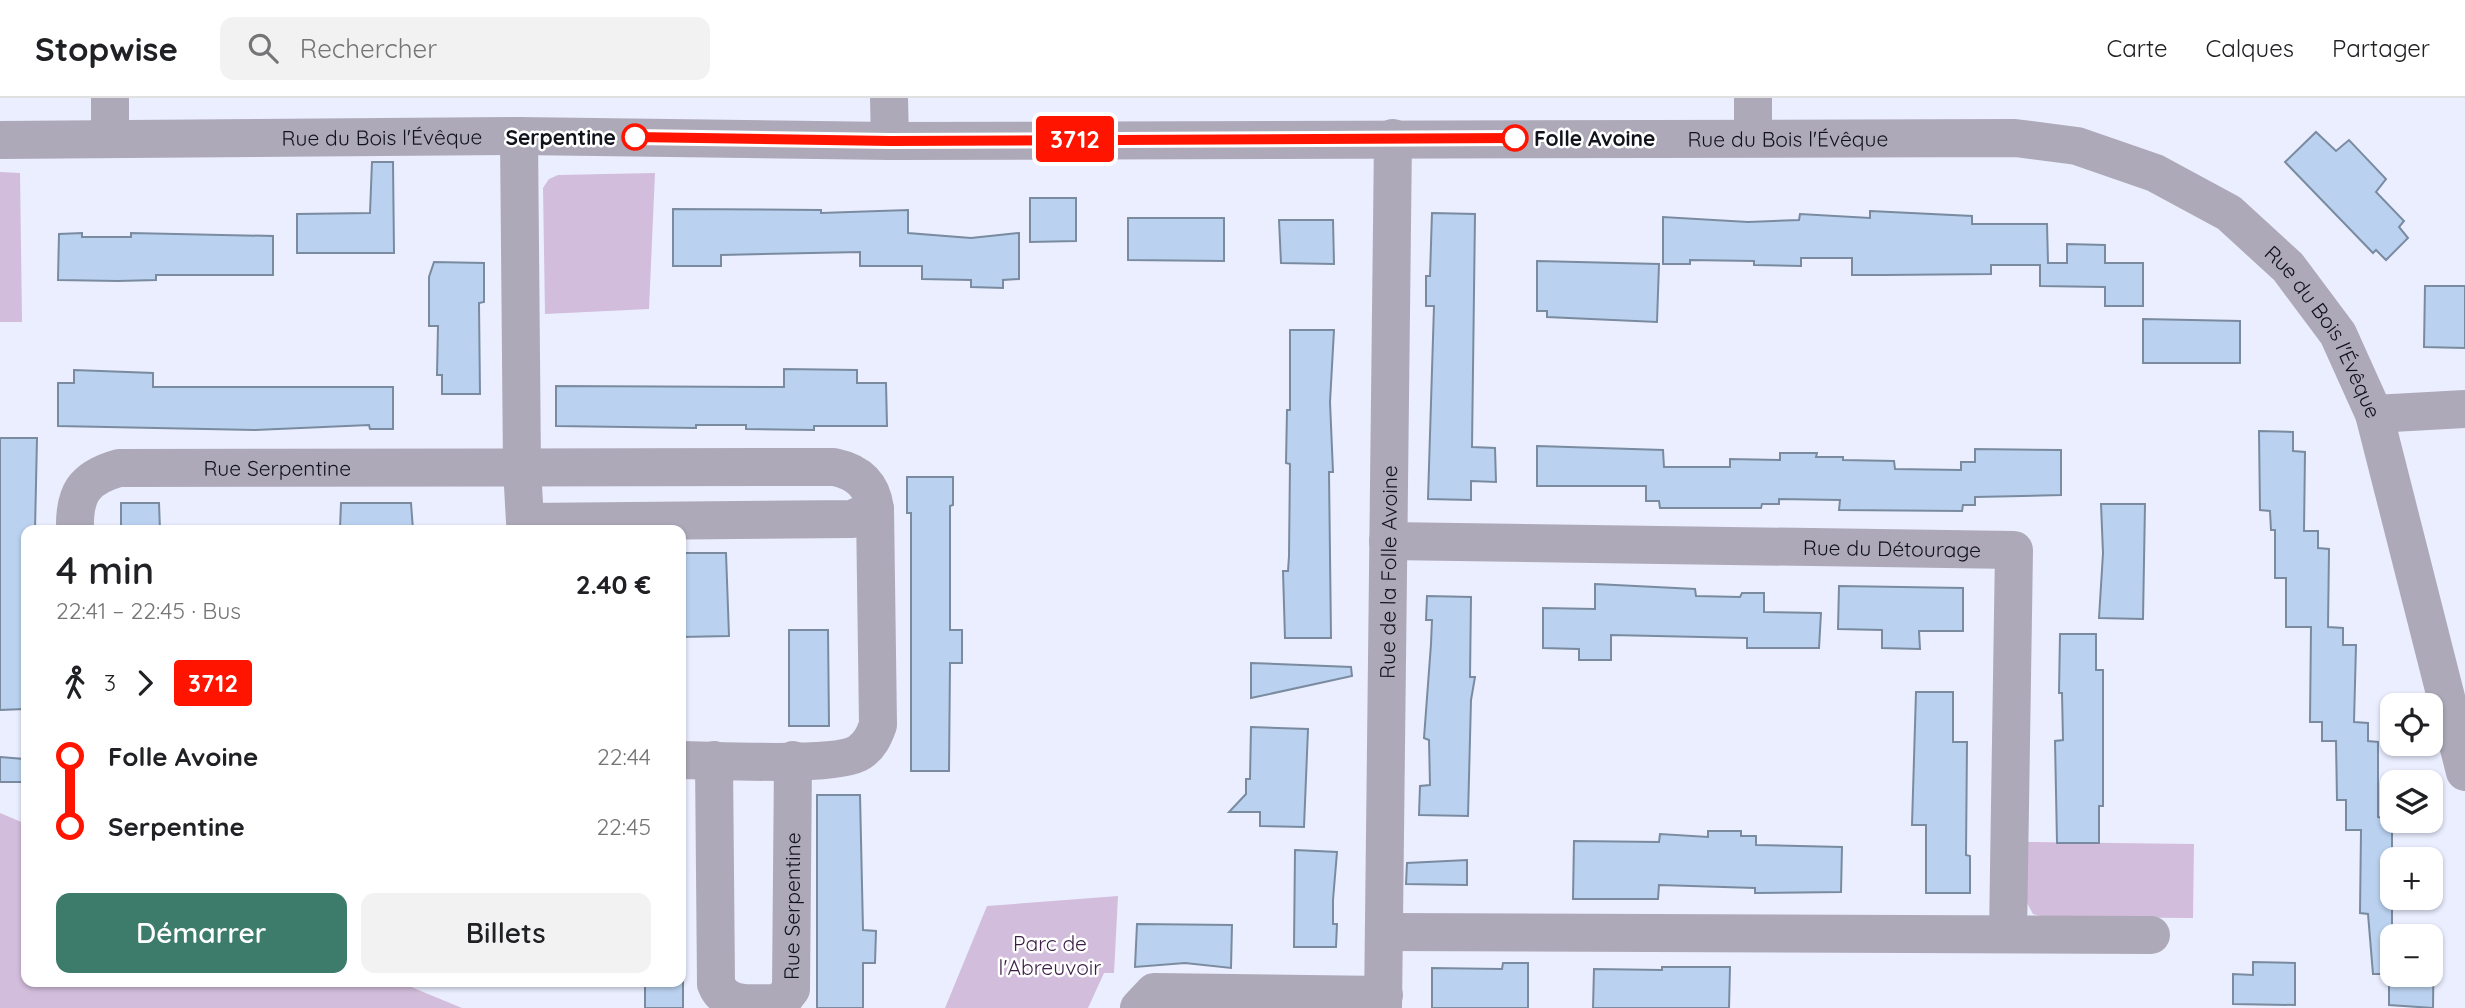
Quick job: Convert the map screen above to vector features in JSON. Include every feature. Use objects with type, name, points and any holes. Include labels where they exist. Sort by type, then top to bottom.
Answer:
[{"type":"street","points":[[110,98],[110,137]]},
{"type":"street","points":[[889,98],[890,141]]},
{"type":"street","points":[[1753,98],[1753,138]]},
{"type":"street","points":[[519,136],[522,468],[526,522],[852,519],[876,509]]},
{"type":"street","name":"Rue du Bois l'Évêque","points":[[0,140],[110,137],[519,136],[890,141],[2015,138],[2077,146],[2155,173],[2229,213],[2288,267],[2338,334],[2374,414],[2465,772]]},
{"type":"street","name":"Rue de la Folle Avoine","points":[[1383,1001],[1386,932],[1394,138]]},
{"type":"street","points":[[2374,414],[2465,409]]},
{"type":"street","name":"Rue Serpentine","points":[[75,525],[74,507],[79,494],[89,482],[103,473],[119,468],[834,467],[856,473],[865,481],[876,509],[878,725],[872,741],[860,752],[847,758],[698,760],[716,984],[722,998],[734,1004],[776,1003],[782,1001],[791,989],[793,760]]},
{"type":"street","name":"Rue du Détourage","points":[[1388,541],[2014,551],[2008,934]]},
{"type":"street","points":[[1386,932],[2151,935]]},
{"type":"street","points":[[1139,1008],[1154,992],[1383,1001]]},
{"type":"green space","points":[[0,172],[20,173],[22,322],[0,322]]},
{"type":"green space","points":[[655,173],[649,309],[545,314],[543,188],[549,179],[558,175]]},
{"type":"green space","points":[[0,813],[21,822],[21,987],[411,987],[462,1008],[0,1008]]},
{"type":"green space","points":[[2026,842],[2194,844],[2193,918],[2044,917],[2033,914],[2026,901]]},
{"type":"green space","name":"Parc de l'Abreuvoir","points":[[1118,896],[1114,973],[1104,973],[1088,1008],[945,1008],[987,906]]},
{"type":"building","points":[[2316,132],[2336,151],[2349,140],[2386,179],[2376,192],[2404,221],[2399,227],[2408,238],[2386,260],[2376,250],[2373,253],[2285,162]]},
{"type":"building","points":[[372,162],[393,162],[394,253],[297,253],[297,214],[370,213]]},
{"type":"building","points":[[1030,198],[1076,198],[1076,241],[1030,242]]},
{"type":"building","points":[[673,209],[821,210],[821,213],[908,210],[908,233],[971,238],[1019,233],[1019,279],[1003,280],[1003,288],[971,287],[971,280],[922,279],[922,266],[860,266],[860,252],[721,255],[721,266],[673,266]]},
{"type":"building","points":[[1870,211],[1972,216],[1972,224],[2047,224],[2048,263],[2067,263],[2067,244],[2105,245],[2105,263],[2143,263],[2143,306],[2105,306],[2105,287],[2040,286],[2040,265],[1991,265],[1991,274],[1852,275],[1852,258],[1801,258],[1801,266],[1754,265],[1754,261],[1690,260],[1690,264],[1663,264],[1663,217],[1748,222],[1799,220],[1800,214],[1870,218]]},
{"type":"building","points":[[1432,213],[1475,214],[1472,447],[1495,448],[1496,482],[1471,481],[1471,500],[1428,499],[1434,306],[1426,306],[1426,276],[1430,276]]},
{"type":"building","points":[[1128,218],[1224,218],[1224,261],[1128,260]]},
{"type":"building","points":[[1279,220],[1333,220],[1334,264],[1281,263]]},
{"type":"building","points":[[82,233],[82,237],[131,237],[131,233],[273,236],[273,275],[156,275],[156,280],[58,280],[59,234]]},
{"type":"building","points":[[1537,261],[1659,264],[1657,322],[1547,317],[1547,311],[1537,311]]},
{"type":"building","points":[[434,262],[484,263],[484,302],[479,303],[480,394],[442,394],[442,375],[437,375],[438,326],[429,326],[429,277]]},
{"type":"building","points":[[2425,286],[2465,286],[2465,348],[2424,347]]},
{"type":"building","points":[[2143,319],[2240,321],[2240,363],[2143,363]]},
{"type":"building","points":[[1290,330],[1334,330],[1330,402],[1333,472],[1329,472],[1331,638],[1285,638],[1283,571],[1288,571],[1289,556],[1290,464],[1286,463],[1287,410],[1290,410]]},
{"type":"building","points":[[784,369],[857,370],[857,383],[886,383],[887,426],[814,426],[814,430],[746,429],[746,425],[696,425],[696,428],[556,426],[556,386],[784,387]]},
{"type":"building","points":[[74,370],[153,373],[153,387],[393,387],[393,429],[370,429],[369,425],[255,430],[58,426],[58,383],[74,383]]},
{"type":"building","points":[[2259,431],[2293,432],[2293,451],[2305,452],[2304,531],[2318,531],[2318,548],[2329,549],[2328,627],[2343,628],[2343,645],[2356,645],[2354,722],[2368,723],[2368,741],[2378,742],[2380,833],[2392,833],[2392,847],[2380,847],[2380,910],[2392,910],[2392,924],[2380,924],[2380,974],[2373,974],[2368,914],[2360,913],[2361,830],[2346,830],[2346,800],[2337,800],[2336,741],[2322,741],[2322,722],[2310,722],[2311,627],[2286,627],[2286,578],[2275,578],[2275,530],[2271,530],[2270,511],[2260,510]]},
{"type":"building","points":[[0,438],[37,438],[35,525],[21,525],[21,709],[0,710]]},
{"type":"building","points":[[1537,446],[1663,450],[1664,467],[1730,467],[1730,459],[1780,460],[1780,453],[1817,453],[1816,457],[1843,457],[1843,460],[1894,461],[1895,469],[1961,470],[1961,462],[1975,462],[1975,449],[2061,450],[2061,495],[1975,497],[1975,505],[1963,505],[1962,511],[1839,510],[1840,500],[1779,499],[1779,504],[1762,504],[1761,508],[1660,508],[1659,501],[1646,501],[1646,486],[1537,486]]},
{"type":"building","points":[[907,477],[953,477],[953,505],[950,506],[950,630],[962,630],[962,663],[950,663],[949,771],[911,771],[911,513],[907,513]]},
{"type":"building","points":[[121,503],[159,503],[160,525],[121,525]]},
{"type":"building","points":[[341,503],[411,503],[413,525],[340,525]]},
{"type":"building","points":[[2101,504],[2145,504],[2143,619],[2099,618],[2103,553]]},
{"type":"building","points":[[686,553],[726,553],[729,636],[686,637]]},
{"type":"building","points":[[1595,584],[1695,589],[1696,596],[1740,597],[1742,593],[1764,593],[1764,612],[1821,613],[1819,648],[1747,648],[1747,638],[1611,635],[1611,660],[1579,660],[1579,649],[1543,648],[1543,608],[1595,609]]},
{"type":"building","points":[[1839,586],[1963,588],[1963,631],[1919,631],[1920,649],[1882,648],[1882,630],[1838,629]]},
{"type":"building","points":[[1427,596],[1471,597],[1470,677],[1475,677],[1471,700],[1468,816],[1419,815],[1420,786],[1430,785],[1429,740],[1424,738],[1432,620],[1426,620]]},
{"type":"building","points":[[789,630],[828,630],[829,726],[789,726]]},
{"type":"building","points":[[2060,634],[2096,634],[2096,670],[2103,670],[2103,806],[2099,806],[2099,843],[2057,843],[2055,741],[2063,740],[2062,693],[2059,693]]},
{"type":"building","points":[[1251,663],[1351,667],[1352,676],[1251,698]]},
{"type":"building","points":[[1916,692],[1953,692],[1953,742],[1967,742],[1966,855],[1970,856],[1970,893],[1926,893],[1926,825],[1912,825]]},
{"type":"building","points":[[1251,727],[1308,729],[1304,827],[1260,826],[1260,812],[1229,812],[1246,794],[1246,779],[1250,779]]},
{"type":"building","points":[[0,757],[21,759],[21,782],[0,782]]},
{"type":"building","points":[[817,795],[860,795],[863,930],[876,931],[875,963],[863,963],[863,1008],[817,1008]]},
{"type":"building","points":[[1708,831],[1741,831],[1741,836],[1756,836],[1756,845],[1842,847],[1841,892],[1755,893],[1755,888],[1659,885],[1658,899],[1573,899],[1574,841],[1659,842],[1660,834],[1708,837]]},
{"type":"building","points":[[1295,850],[1337,852],[1333,900],[1333,924],[1337,924],[1336,947],[1294,947]]},
{"type":"building","points":[[1467,860],[1467,885],[1406,884],[1407,863]]},
{"type":"building","points":[[1137,924],[1232,925],[1231,968],[1185,963],[1135,967]]},
{"type":"building","points":[[2253,962],[2295,963],[2295,1005],[2233,1004],[2233,974],[2253,975]]},
{"type":"building","points":[[1503,963],[1528,963],[1528,1008],[1432,1008],[1432,968],[1502,969]]},
{"type":"building","points":[[1662,967],[1730,967],[1729,1008],[1593,1008],[1594,969],[1662,970]]},
{"type":"building","points":[[645,987],[683,987],[683,1008],[645,1008]]},
{"type":"building","points":[[2389,987],[2433,987],[2433,1008],[2389,1005]]},
{"type":"bus line","name":"3712","points":[[635,137],[890,141],[1515,138]]},
{"type":"place","name":"Serpentine","points":[[635,137]]},
{"type":"place","name":"Folle Avoine","points":[[1515,138]]}]
